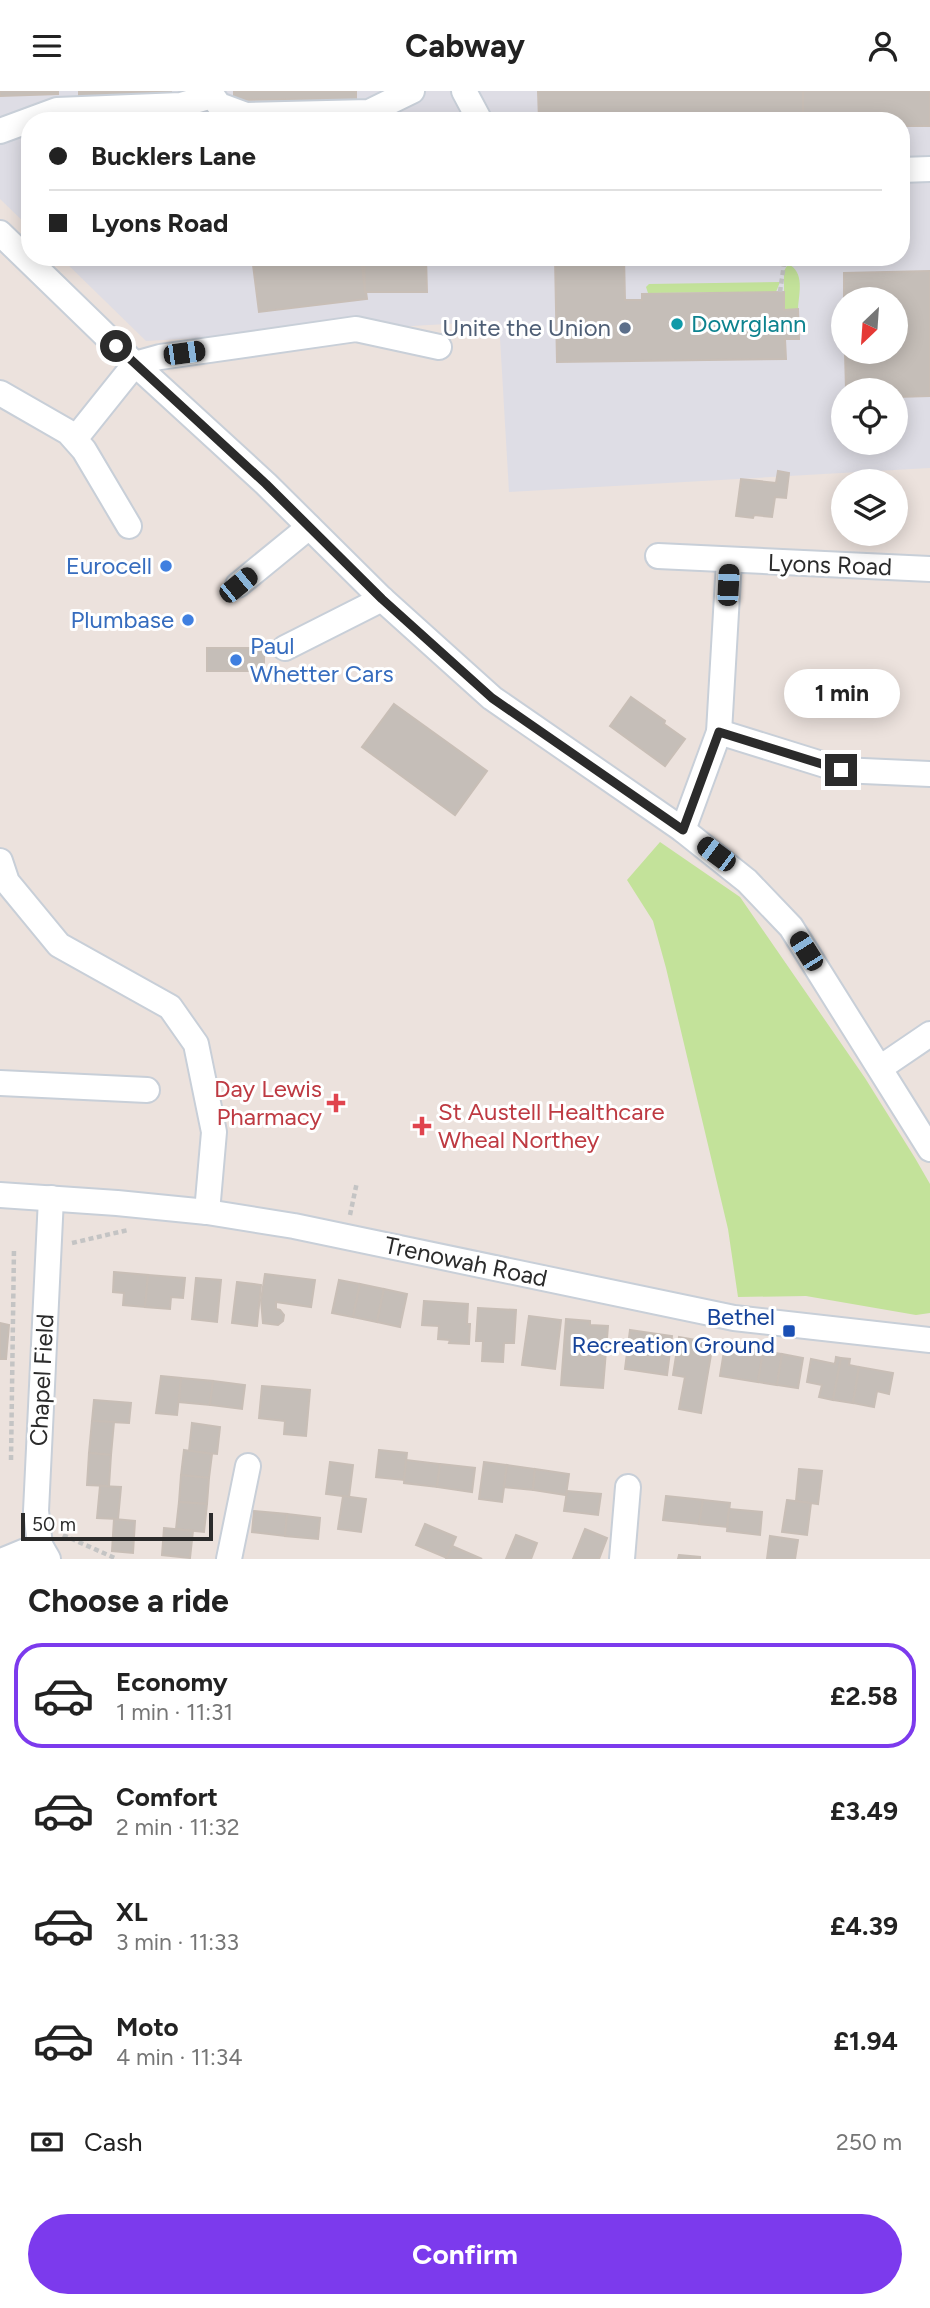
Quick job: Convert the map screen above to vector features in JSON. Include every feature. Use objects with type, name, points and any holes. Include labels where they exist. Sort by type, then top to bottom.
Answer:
[{"type":"street","points":[[369,112],[410,91]]},
{"type":"street","points":[[464,91],[475,112]]},
{"type":"street","points":[[52,112],[181,105],[210,93],[219,105],[238,112]]},
{"type":"street","points":[[0,131],[21,123]]},
{"type":"street","points":[[910,170],[930,169]]},
{"type":"street","points":[[0,233],[21,253]]},
{"type":"street","points":[[34,266],[382,599],[492,698],[683,830],[747,881],[791,927],[930,1149]]},
{"type":"street","points":[[75,439],[135,364],[160,357],[356,329],[439,347]]},
{"type":"street","points":[[0,393],[68,432],[75,439],[129,526]]},
{"type":"street","points":[[238,585],[309,527]]},
{"type":"street","name":"Lyons Road","points":[[658,556],[930,569]]},
{"type":"street","points":[[683,830],[719,732],[729,561]]},
{"type":"street","points":[[285,648],[382,599]]},
{"type":"street","points":[[719,732],[841,770],[930,774]]},
{"type":"street","points":[[1,869],[7,882],[59,945],[170,1007],[196,1044],[214,1132],[207,1212]]},
{"type":"street","points":[[880,1068],[930,1034]]},
{"type":"street","points":[[0,1083],[147,1090]]},
{"type":"street","name":"Trenowah Road","points":[[0,1195],[207,1212],[307,1229],[734,1318],[930,1341]]},
{"type":"street","name":"Chapel Field","points":[[42,1542],[36,1511],[51,1198]]},
{"type":"street","points":[[229,1559],[248,1466]]},
{"type":"street","points":[[622,1559],[628,1487]]},
{"type":"street","points":[[6,1559],[42,1542]]},
{"type":"path","points":[[780,292],[784,266]]},
{"type":"path","points":[[352,1209],[357,1182]]},
{"type":"path","points":[[11,1463],[14,1248]]},
{"type":"path","points":[[42,1542],[117,1559]]},
{"type":"shaded area","points":[[0,91],[930,91],[930,468],[831,469],[831,474],[509,492],[499,321],[146,341],[69,266],[910,266],[910,112],[21,112],[21,219],[0,199]]},
{"type":"green space","points":[[787,266],[790,266],[797,272],[800,283],[798,309],[784,310],[784,271]]},
{"type":"green space","points":[[780,282],[776,292],[648,293],[646,287],[649,284]]},
{"type":"green space","points":[[660,842],[740,897],[865,1078],[930,1184],[930,1313],[916,1315],[806,1296],[738,1297],[728,1229],[666,968],[653,921],[627,880]]},
{"type":"building","points":[[0,91],[58,91],[58,94],[0,96]]},
{"type":"building","points":[[79,91],[171,91],[171,97],[79,100]]},
{"type":"building","points":[[234,91],[356,91],[356,99],[234,100]]},
{"type":"building","points":[[538,91],[803,91],[803,112],[539,112]]},
{"type":"building","points":[[803,91],[930,91],[930,126],[910,126],[910,112],[803,112]]},
{"type":"building","points":[[253,266],[362,266],[367,299],[259,312]]},
{"type":"building","points":[[364,266],[426,266],[427,292],[365,292]]},
{"type":"building","name":"Dowrglann","points":[[555,266],[624,266],[625,300],[642,300],[642,294],[784,292],[784,310],[798,309],[799,339],[785,339],[786,359],[557,362]]},
{"type":"building","points":[[930,271],[930,396],[908,397],[908,378],[846,378],[845,364],[908,364],[908,287],[844,287],[844,273]]},
{"type":"building","points":[[778,471],[789,473],[786,498],[775,497],[772,517],[736,516],[741,479],[776,483]]},
{"type":"building","name":"Paul Whetter Cars","points":[[207,648],[264,648],[264,671],[207,671]]},
{"type":"building","points":[[631,697],[685,739],[665,766],[610,726]]},
{"type":"building","points":[[394,704],[487,771],[455,815],[362,747]]},
{"type":"building","points":[[114,1272],[148,1275],[145,1307],[123,1305],[124,1293],[113,1292]]},
{"type":"building","points":[[265,1274],[315,1280],[311,1307],[276,1302],[276,1309],[284,1315],[283,1321],[278,1325],[263,1323],[261,1300]]},
{"type":"building","points":[[148,1275],[185,1278],[183,1298],[171,1297],[170,1309],[145,1307]]},
{"type":"building","points":[[196,1278],[221,1280],[217,1322],[192,1319]]},
{"type":"building","points":[[339,1280],[360,1284],[353,1317],[332,1313]]},
{"type":"building","points":[[237,1282],[261,1285],[257,1326],[232,1323]]},
{"type":"building","points":[[360,1284],[384,1289],[377,1322],[353,1317]]},
{"type":"building","points":[[384,1289],[407,1294],[400,1327],[377,1322]]},
{"type":"building","points":[[424,1301],[468,1304],[469,1344],[449,1343],[450,1340],[438,1339],[439,1326],[422,1325]]},
{"type":"building","points":[[478,1308],[516,1310],[514,1343],[504,1343],[503,1362],[482,1361],[483,1341],[476,1341]]},
{"type":"building","points":[[529,1316],[561,1320],[555,1369],[522,1365]]},
{"type":"building","points":[[566,1319],[608,1326],[603,1388],[561,1385]]},
{"type":"building","points":[[0,1323],[9,1325],[6,1359],[0,1359]]},
{"type":"building","points":[[630,1330],[672,1336],[667,1375],[625,1369]]},
{"type":"building","points":[[679,1337],[713,1343],[701,1413],[679,1409],[685,1377],[673,1375]]},
{"type":"building","points":[[725,1345],[763,1351],[758,1382],[720,1376]]},
{"type":"building","points":[[763,1351],[782,1354],[777,1385],[758,1382]]},
{"type":"building","points":[[782,1354],[803,1358],[798,1388],[777,1385]]},
{"type":"building","points":[[836,1357],[841,1358],[833,1400],[819,1397],[822,1385],[807,1382],[811,1359],[835,1364]]},
{"type":"building","points":[[841,1358],[850,1359],[849,1365],[859,1367],[853,1403],[833,1400]]},
{"type":"building","points":[[859,1367],[893,1373],[889,1394],[877,1391],[874,1407],[853,1403]]},
{"type":"building","points":[[161,1376],[181,1378],[177,1415],[156,1413]]},
{"type":"building","points":[[181,1378],[213,1381],[210,1405],[179,1402]]},
{"type":"building","points":[[213,1381],[245,1385],[242,1409],[210,1405]]},
{"type":"building","points":[[262,1386],[310,1390],[306,1436],[284,1434],[285,1421],[259,1418]]},
{"type":"building","points":[[94,1400],[131,1403],[129,1423],[92,1421]]},
{"type":"building","points":[[92,1421],[114,1422],[111,1455],[89,1453]]},
{"type":"building","points":[[192,1423],[220,1427],[217,1454],[189,1451]]},
{"type":"building","points":[[184,1450],[212,1454],[209,1478],[181,1475]]},
{"type":"building","points":[[379,1450],[407,1453],[404,1480],[376,1477]]},
{"type":"building","points":[[89,1453],[111,1455],[109,1486],[87,1485]]},
{"type":"building","points":[[406,1460],[440,1464],[437,1487],[404,1483]]},
{"type":"building","points":[[330,1462],[353,1465],[349,1497],[326,1494]]},
{"type":"building","points":[[484,1462],[507,1465],[502,1502],[479,1499]]},
{"type":"building","points":[[440,1464],[475,1468],[472,1492],[437,1487]]},
{"type":"building","points":[[507,1465],[535,1469],[533,1490],[504,1487]]},
{"type":"building","points":[[535,1469],[569,1474],[566,1495],[533,1490]]},
{"type":"building","points":[[799,1469],[822,1471],[818,1504],[796,1501]]},
{"type":"building","points":[[181,1475],[209,1478],[207,1504],[179,1502]]},
{"type":"building","points":[[100,1486],[121,1487],[118,1519],[97,1518]]},
{"type":"building","points":[[567,1491],[601,1494],[598,1515],[564,1511]]},
{"type":"building","points":[[343,1496],[366,1499],[361,1532],[338,1529]]},
{"type":"building","points":[[666,1496],[703,1500],[699,1524],[663,1520]]},
{"type":"building","points":[[703,1500],[730,1503],[727,1527],[699,1524]]},
{"type":"building","points":[[787,1500],[811,1503],[807,1535],[782,1532]]},
{"type":"building","points":[[179,1502],[207,1504],[204,1532],[176,1529]]},
{"type":"building","points":[[729,1509],[762,1512],[760,1535],[727,1531]]},
{"type":"building","points":[[254,1511],[287,1514],[285,1536],[252,1532]]},
{"type":"building","points":[[287,1514],[320,1518],[318,1539],[285,1536]]},
{"type":"building","points":[[114,1519],[135,1521],[133,1553],[112,1551]]},
{"type":"building","points":[[425,1524],[456,1537],[447,1558],[416,1545]]},
{"type":"building","points":[[164,1528],[193,1531],[190,1558],[162,1555]]},
{"type":"building","points":[[585,1529],[607,1538],[599,1559],[573,1559]]},
{"type":"building","points":[[516,1535],[537,1543],[531,1559],[506,1559]]},
{"type":"building","points":[[770,1536],[798,1540],[795,1559],[767,1559]]},
{"type":"building","points":[[452,1546],[482,1559],[446,1559]]},
{"type":"building","points":[[679,1555],[700,1557],[700,1559],[678,1559]]},
{"type":"place","name":"Dowrglann","points":[[677,324]]},
{"type":"place","name":"Unite the Union","points":[[625,328]]},
{"type":"place","name":"Eurocell","points":[[166,566]]},
{"type":"place","name":"Plumbase","points":[[188,620]]},
{"type":"place","name":"Paul Whetter Cars","points":[[236,660]]},
{"type":"place","name":"Day Lewis Pharmacy","points":[[336,1103]]},
{"type":"place","name":"St Austell Healthcare Wheal Northey","points":[[422,1126]]},
{"type":"place","name":"Bethel Recreation Ground","points":[[789,1331]]},
{"type":"route","points":[[116,346],[266,484],[382,599],[492,698],[683,830],[719,732],[841,770]]}]
